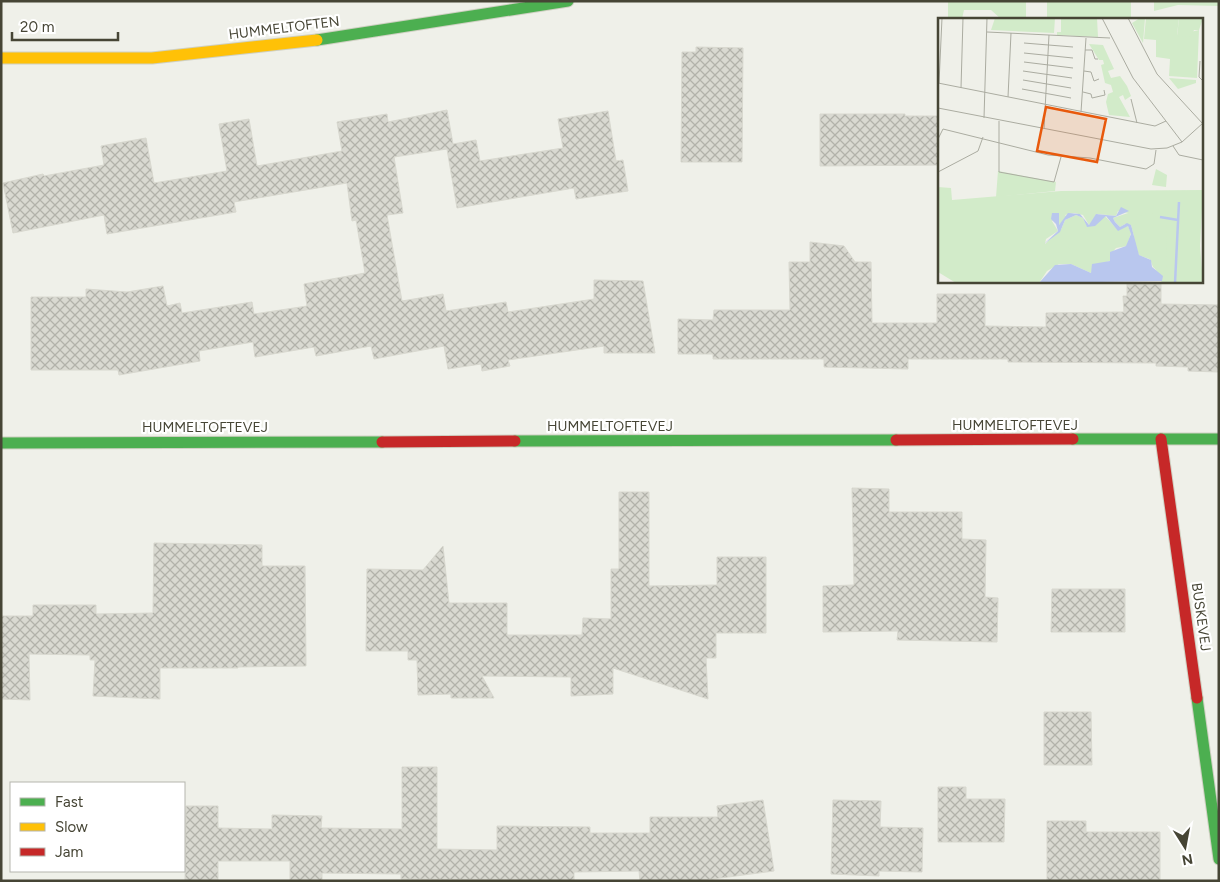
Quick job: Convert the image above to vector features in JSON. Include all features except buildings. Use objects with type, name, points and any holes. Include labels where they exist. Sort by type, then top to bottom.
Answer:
[{"type":"street","name":"HUMMELTOFTEN","points":[[1,58],[152,58],[309,41],[568,1]]},
{"type":"street","name":"BUSKEVEJ","points":[[1161,439],[1219,859]]},
{"type":"street","name":"HUMMELTOFTEVEJ","points":[[1,443],[1219,440]]},
{"type":"green space","points":[[948,1],[1026,1],[1026,18],[1000,18],[991,10],[964,10],[962,18],[948,18]]},
{"type":"green space","points":[[1047,1],[1131,1],[1131,18],[1047,18]]},
{"type":"green space","points":[[1154,1],[1219,1],[1219,6],[1178,5],[1154,11]]},
{"type":"traffic: fast","points":[[317,40],[568,1]]},
{"type":"traffic: fast","points":[[1073,439],[1219,439]]},
{"type":"traffic: fast","points":[[515,441],[896,440]]},
{"type":"traffic: fast","points":[[1,443],[382,442]]},
{"type":"traffic: fast","points":[[1197,698],[1219,859]]},
{"type":"traffic: slow","points":[[1,58],[152,58],[317,40]]},
{"type":"traffic: jam","points":[[896,440],[1073,439]]},
{"type":"traffic: jam","points":[[1161,439],[1197,698]]},
{"type":"traffic: jam","points":[[382,442],[515,441]]}]
